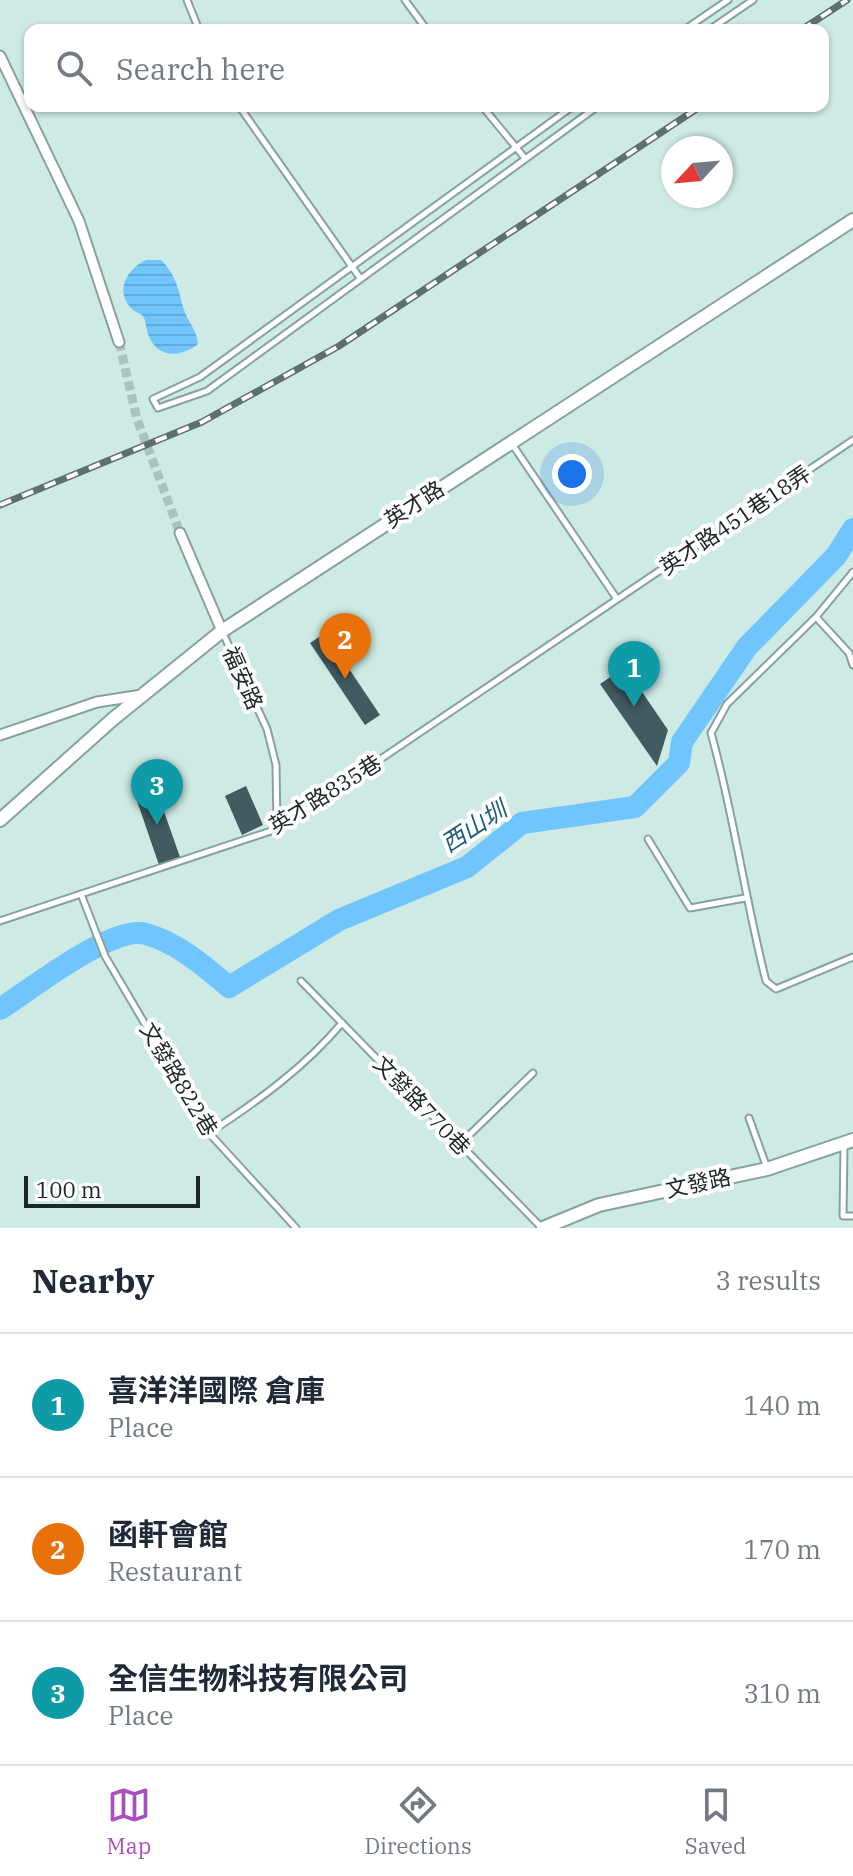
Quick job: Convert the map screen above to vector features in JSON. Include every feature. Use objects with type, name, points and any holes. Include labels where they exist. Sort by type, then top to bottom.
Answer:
[{"type":"street","points":[[0,56],[24,106]]},
{"type":"street","points":[[27,112],[79,221],[119,342]]},
{"type":"street","name":"英才路","points":[[0,820],[222,631],[853,220]]},
{"type":"street","name":"福安路","points":[[180,533],[222,631]]},
{"type":"street","points":[[0,735],[97,702],[144,695]]},
{"type":"street","name":"文發路","points":[[543,1228],[599,1205],[767,1169],[849,1142]]},
{"type":"lane","points":[[187,0],[197,24]]},
{"type":"lane","points":[[405,0],[423,24]]},
{"type":"lane","points":[[693,24],[728,0]]},
{"type":"lane","points":[[718,24],[753,0]]},
{"type":"lane","points":[[243,112],[360,278]]},
{"type":"lane","points":[[486,112],[512,147],[524,157]]},
{"type":"lane","points":[[564,112],[200,377],[153,399],[158,408],[207,391],[589,112]]},
{"type":"lane","name":"英才路451巷18弄","points":[[617,599],[853,440]]},
{"type":"lane","points":[[510,441],[617,599]]},
{"type":"lane","points":[[853,572],[816,617],[727,704],[711,733],[729,798],[745,898],[766,981],[776,989],[853,957]]},
{"type":"lane","name":"英才路835巷","points":[[0,921],[277,829],[617,599]]},
{"type":"lane","points":[[816,617],[849,653],[853,665]]},
{"type":"lane","name":"福安路","points":[[222,631],[267,729],[276,765],[277,829]]},
{"type":"lane","points":[[648,839],[690,908],[745,898]]},
{"type":"lane","name":"文發路822巷","points":[[81,894],[105,956],[209,1133],[296,1228]]},
{"type":"lane","name":"文發路770巷","points":[[301,981],[543,1228]]},
{"type":"lane","points":[[209,1133],[264,1098],[321,1049],[342,1023]]},
{"type":"lane","points":[[460,1144],[533,1073]]},
{"type":"lane","points":[[749,1118],[767,1169]]},
{"type":"lane","points":[[849,1142],[843,1216],[853,1216]]},
{"type":"water","points":[[146,260],[161,260],[173,276],[197,339],[198,344],[191,349],[170,354],[157,348],[148,334],[143,316],[127,302],[125,281],[133,269]]},
{"type":"building","points":[[325,633],[380,715],[365,725],[310,643]]},
{"type":"building","points":[[625,667],[668,730],[657,766],[600,684]]},
{"type":"building","points":[[155,786],[180,857],[159,865],[134,792]]},
{"type":"building","points":[[246,786],[263,825],[242,835],[225,796]]},
{"type":"waterway","name":"西山圳","points":[[0,1009],[93,948],[131,934],[146,934],[169,943],[229,987],[339,920],[467,867],[522,823],[635,807],[679,763],[682,742],[747,647],[836,556],[853,529]]},
{"type":"tunnel","points":[[119,342],[137,419],[180,533]]},
{"type":"railway","points":[[810,24],[847,0]]},
{"type":"railway","points":[[0,505],[202,422],[339,346],[692,112]]},
{"type":"place","name":"函軒會館","points":[[345,679]]},
{"type":"place","name":"喜洋洋國際 倉庫","points":[[634,707]]},
{"type":"place","name":"全信生物科技有限公司","points":[[157,825]]}]
